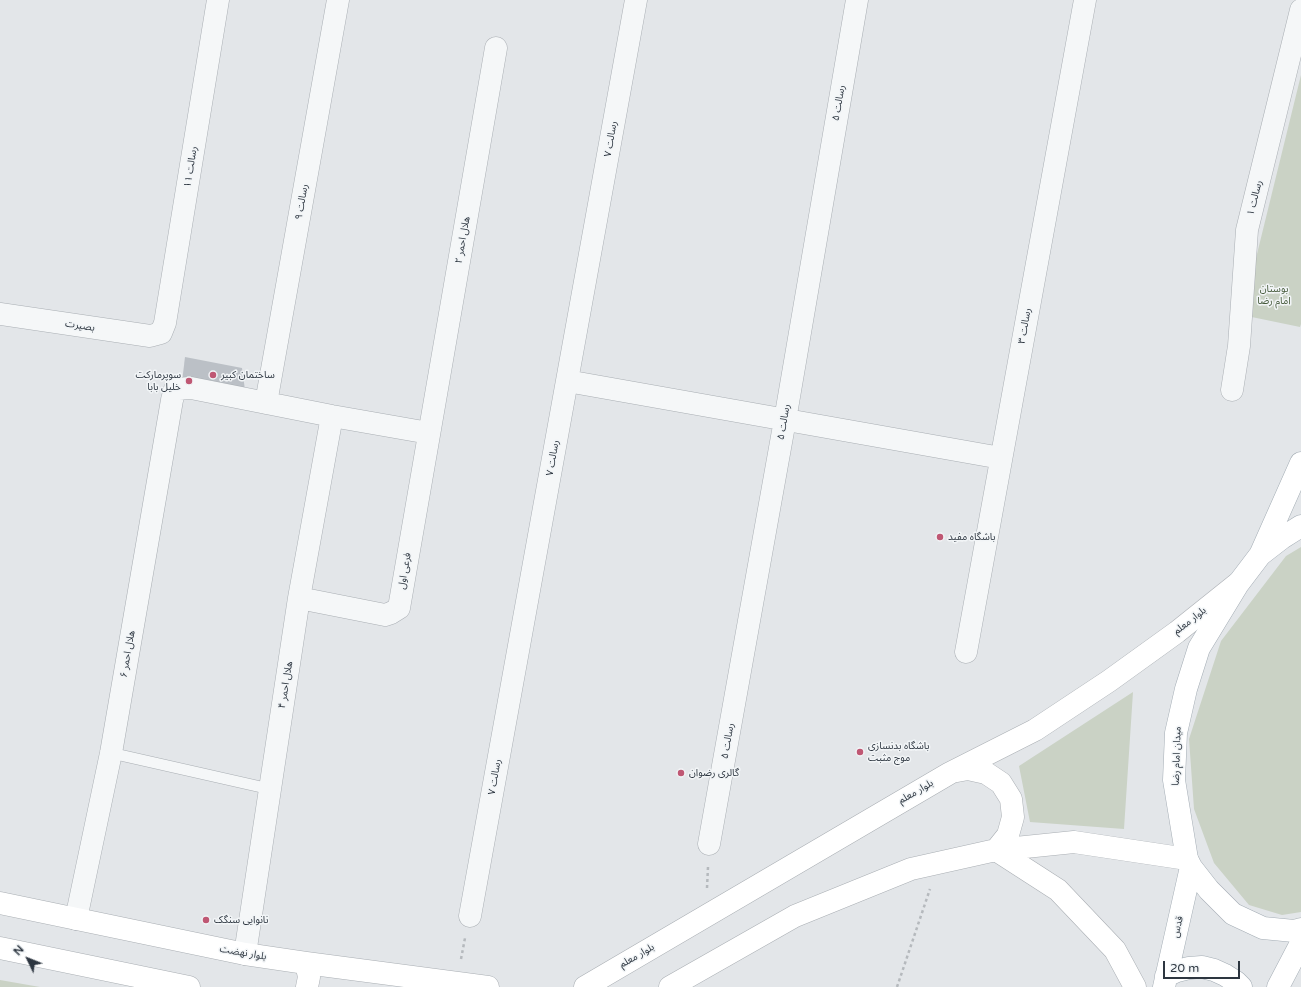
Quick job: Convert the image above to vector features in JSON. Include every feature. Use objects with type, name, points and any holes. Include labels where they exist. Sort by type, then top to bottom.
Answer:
[{"type":"main road","points":[[1260,555],[1301,463]]},
{"type":"main road","name":"میدان امام رضا","points":[[1301,526],[1260,555],[1238,584],[1198,648],[1186,689],[1176,733],[1174,780],[1189,863],[1209,890],[1233,914],[1263,928],[1294,931],[1301,929]]},
{"type":"main road","name":"بلوار معلم","points":[[585,987],[950,773],[1035,730],[1109,681],[1171,636],[1238,584]]},
{"type":"main road","points":[[950,773],[968,769],[986,773],[1001,783],[1011,799],[1013,818],[1008,835],[996,850]]},
{"type":"main road","points":[[670,987],[795,916],[911,869],[939,862],[996,850],[1074,842],[1189,863]]},
{"type":"main road","points":[[996,850],[1058,890],[1115,950],[1135,987]]},
{"type":"main road","name":"قدس","points":[[1165,982],[1189,863]]},
{"type":"main road","name":"بلوار نهضت","points":[[0,904],[245,954],[488,987]]},
{"type":"main road","points":[[1278,987],[1301,943]]},
{"type":"main road","points":[[0,948],[189,987]]},
{"type":"main road","points":[[306,963],[309,977],[307,987]]},
{"type":"main road","points":[[1165,982],[1177,971],[1202,967],[1225,975],[1241,987]]},
{"type":"street","name":"رسالت ۱۱","points":[[161,333],[165,323],[218,0]]},
{"type":"street","name":"رسالت ۹","points":[[266,403],[338,0]]},
{"type":"street","name":"رسالت ۷","points":[[470,916],[636,0]]},
{"type":"street","name":"رسالت ۵","points":[[709,844],[785,420],[856,0]]},
{"type":"street","name":"رسالت ۳","points":[[966,652],[1085,0]]},
{"type":"street","name":"رسالت ۱","points":[[1232,390],[1239,346],[1247,230],[1301,10]]},
{"type":"street","name":"هلال احمر ۲","points":[[429,433],[496,48]]},
{"type":"street","name":"بصیرت","points":[[0,314],[150,336],[161,333]]},
{"type":"street","points":[[567,381],[1001,458]]},
{"type":"street","name":"هلال احمر ۶","points":[[76,919],[110,753],[175,389],[191,388],[266,403]]},
{"type":"street","points":[[266,403],[429,433]]},
{"type":"street","name":"هلال احمر ۴","points":[[245,954],[299,598],[332,416]]},
{"type":"street","name":"فرعی اول","points":[[299,598],[385,615],[399,608],[429,433]]},
{"type":"lane","points":[[110,753],[270,789]]},
{"type":"path","points":[[706,916],[709,844]]},
{"type":"path","points":[[897,987],[939,862]]},
{"type":"path","points":[[456,983],[470,916]]},
{"type":"green space","name":"بوستان امام رضا","points":[[1301,75],[1301,324],[1300,327],[1242,315]]},
{"type":"green space","points":[[1301,547],[1301,912],[1282,915],[1249,905],[1214,863],[1194,809],[1189,739],[1221,641],[1286,556]]},
{"type":"green space","points":[[1133,692],[1124,829],[1030,822],[1019,766]]},
{"type":"green space","points":[[0,980],[40,987],[0,987]]},
{"type":"building","name":"ساختمان کبیر","points":[[185,357],[242,368],[245,390],[182,382]]},
{"type":"place","name":"ساختمان کبیر","points":[[213,375]]},
{"type":"place","name":"سوپرمارکت خلیل بابا","points":[[189,381]]},
{"type":"place","name":"باشگاه مفید","points":[[940,537]]},
{"type":"place","name":"باشگاه بدنسازی موج مثبت","points":[[860,752]]},
{"type":"place","name":"گالری رضوان","points":[[681,773]]},
{"type":"place","name":"نانوایی سنگک","points":[[206,920]]}]
